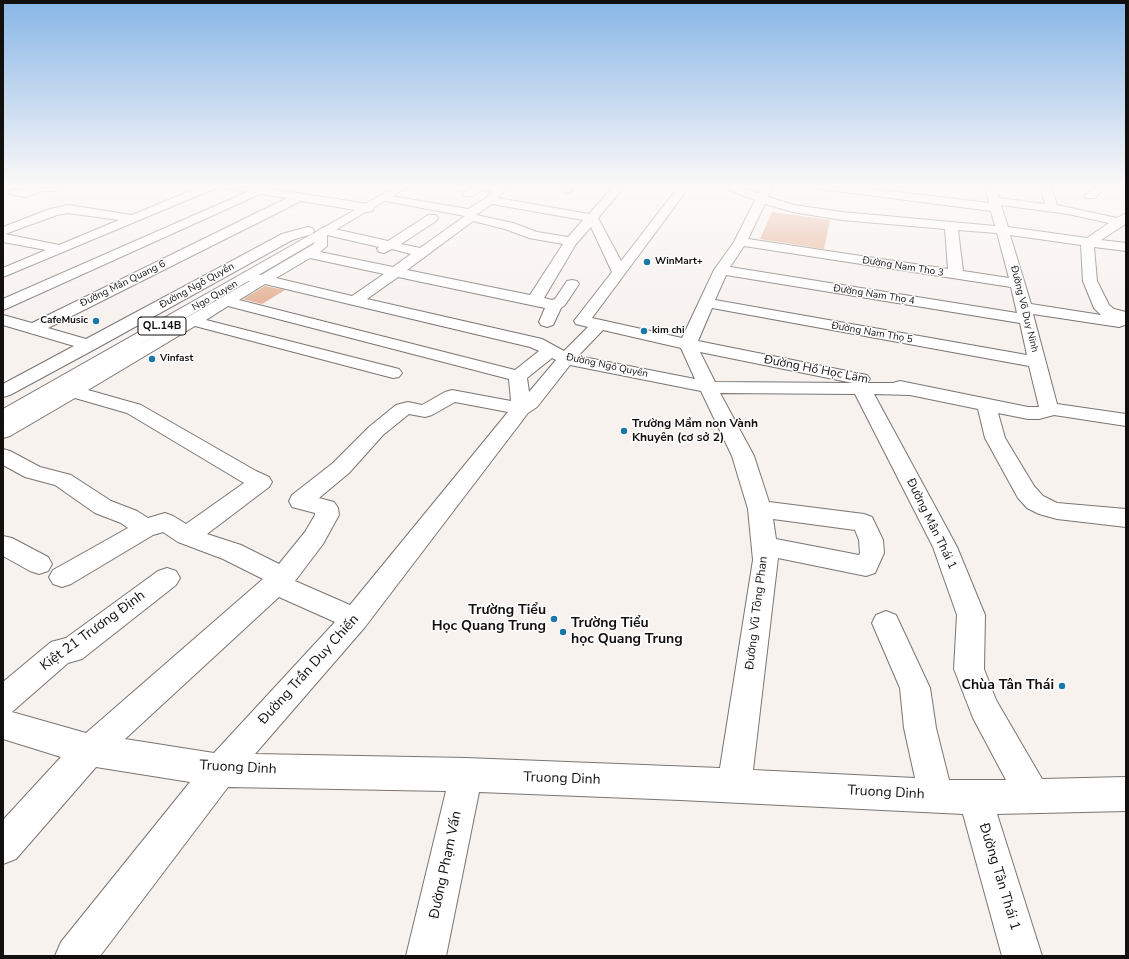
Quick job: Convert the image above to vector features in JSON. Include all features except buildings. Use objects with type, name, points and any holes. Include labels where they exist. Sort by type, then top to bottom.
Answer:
[{"type":"main road","points":[[3,273],[105,231]]},
{"type":"main road","points":[[3,305],[163,231]]},
{"type":"main road","name":"Đường Mân Quang 6","points":[[33,329],[221,231]]},
{"type":"main road","name":"Ngo Quyen","points":[[3,416],[262,276],[321,231]]},
{"type":"main road","name":"Ngo Quyen","points":[[3,403],[322,231]]},
{"type":"main road","points":[[374,255],[412,231]]},
{"type":"main road","points":[[360,297],[450,231]]},
{"type":"main road","points":[[522,231],[534,235],[571,242]]},
{"type":"main road","points":[[534,302],[571,242],[581,231]]},
{"type":"main road","points":[[598,231],[618,271],[648,231]]},
{"type":"main road","points":[[688,344],[721,270],[746,231]]},
{"type":"main road","points":[[951,231],[956,275]]},
{"type":"main road","name":"Đường Võ Duy Ninh","points":[[1003,231],[1018,284],[1049,409]]},
{"type":"main road","points":[[1052,231],[1089,242],[1126,247]]},
{"type":"main road","points":[[1106,231],[1089,242],[1087,247],[1090,281],[1102,308],[1125,320]]},
{"type":"main road","points":[[3,432],[226,301],[262,276],[320,246],[318,233],[391,245],[422,252]]},
{"type":"main road","name":"Đường Ngô Quyền","points":[[3,391],[287,237],[318,233]]},
{"type":"main road","points":[[3,238],[61,249]]},
{"type":"main road","name":"Đường Nam Thọ 3","points":[[740,242],[1018,284]]},
{"type":"main road","points":[[306,254],[554,305],[560,302],[572,284]]},
{"type":"main road","name":"Đường Nam Thọ 4","points":[[721,270],[1025,313],[1125,320]]},
{"type":"main road","name":"Đường Hồ Học Lãm","points":[[618,271],[582,321],[1028,413],[1046,412],[1049,409]]},
{"type":"main road","points":[[262,276],[322,282],[360,297],[407,300],[480,317]]},
{"type":"main road","name":"Đường Ngô Quyền","points":[[262,276],[307,290],[360,297],[393,310],[536,343],[558,355],[708,387],[914,389]]},
{"type":"main road","points":[[307,290],[322,282]]},
{"type":"main road","points":[[393,310],[407,300]]},
{"type":"main road","points":[[226,301],[518,376],[558,355],[599,325]]},
{"type":"main road","name":"Đường Nam Thọ 5","points":[[707,303],[1037,362]]},
{"type":"main road","points":[[547,322],[554,305]]},
{"type":"main road","points":[[3,320],[89,345]]},
{"type":"main road","points":[[193,320],[393,373]]},
{"type":"main road","name":"Đường Vũ Tông Phan","points":[[688,344],[708,387],[744,456],[760,509],[766,560],[734,786]]},
{"type":"main road","name":"Đường Trần Duy Chiến","points":[[75,956],[220,770],[355,619],[521,409],[530,403],[558,355]]},
{"type":"main road","points":[[3,846],[90,750],[279,580],[314,538],[327,514],[326,508],[300,501],[341,468],[376,431],[403,409],[408,408],[425,411],[452,396],[521,409],[518,376]]},
{"type":"main road","name":"Đường Mân Thái 1","points":[[862,389],[945,547],[971,615],[969,670],[984,708],[1032,795]]},
{"type":"main road","points":[[72,391],[134,409],[248,476],[262,482],[187,536]]},
{"type":"main road","points":[[986,404],[992,430],[999,448],[1026,492],[1035,502],[1057,511],[1126,518]]},
{"type":"main road","points":[[1049,409],[1126,420]]},
{"type":"main road","points":[[3,456],[33,472],[63,480],[76,487],[103,507],[129,517],[143,526],[148,527]]},
{"type":"main road","points":[[760,509],[864,523],[871,540],[872,553],[866,566],[764,546]]},
{"type":"main road","points":[[62,577],[148,527],[164,522],[187,536],[232,552],[279,580],[355,619]]},
{"type":"main road","points":[[3,545],[39,564]]},
{"type":"main road","name":"Kiệt 21 Trương Định","points":[[3,701],[61,651],[72,650],[166,578]]},
{"type":"main road","points":[[886,623],[915,688],[920,728],[936,796]]},
{"type":"main road","name":"Truong Dinh","points":[[3,724],[90,750],[220,770],[466,775],[974,798],[1032,795],[1126,794]]},
{"type":"main road","name":"Đường Phạm Vấn","points":[[426,956],[466,775]]},
{"type":"main road","name":"Đường Tân Thái 1","points":[[974,798],[1022,956]]},
{"type":"place","name":"WinMart+","points":[[647,262]]},
{"type":"place","name":"CafeMusic","points":[[96,321]]},
{"type":"place","name":"kim chi","points":[[644,331]]},
{"type":"place","name":"Vinfast","points":[[152,359]]},
{"type":"place","name":"Trường Mầm non Vành Khuyên (cơ sở 2)","points":[[624,431]]},
{"type":"place","name":"Trường Tiểu Học Quang Trung","points":[[554,619]]},
{"type":"place","name":"Trường Tiểu học Quang Trung","points":[[563,632]]},
{"type":"place","name":"Chùa Tân Thái","points":[[1062,686]]}]
